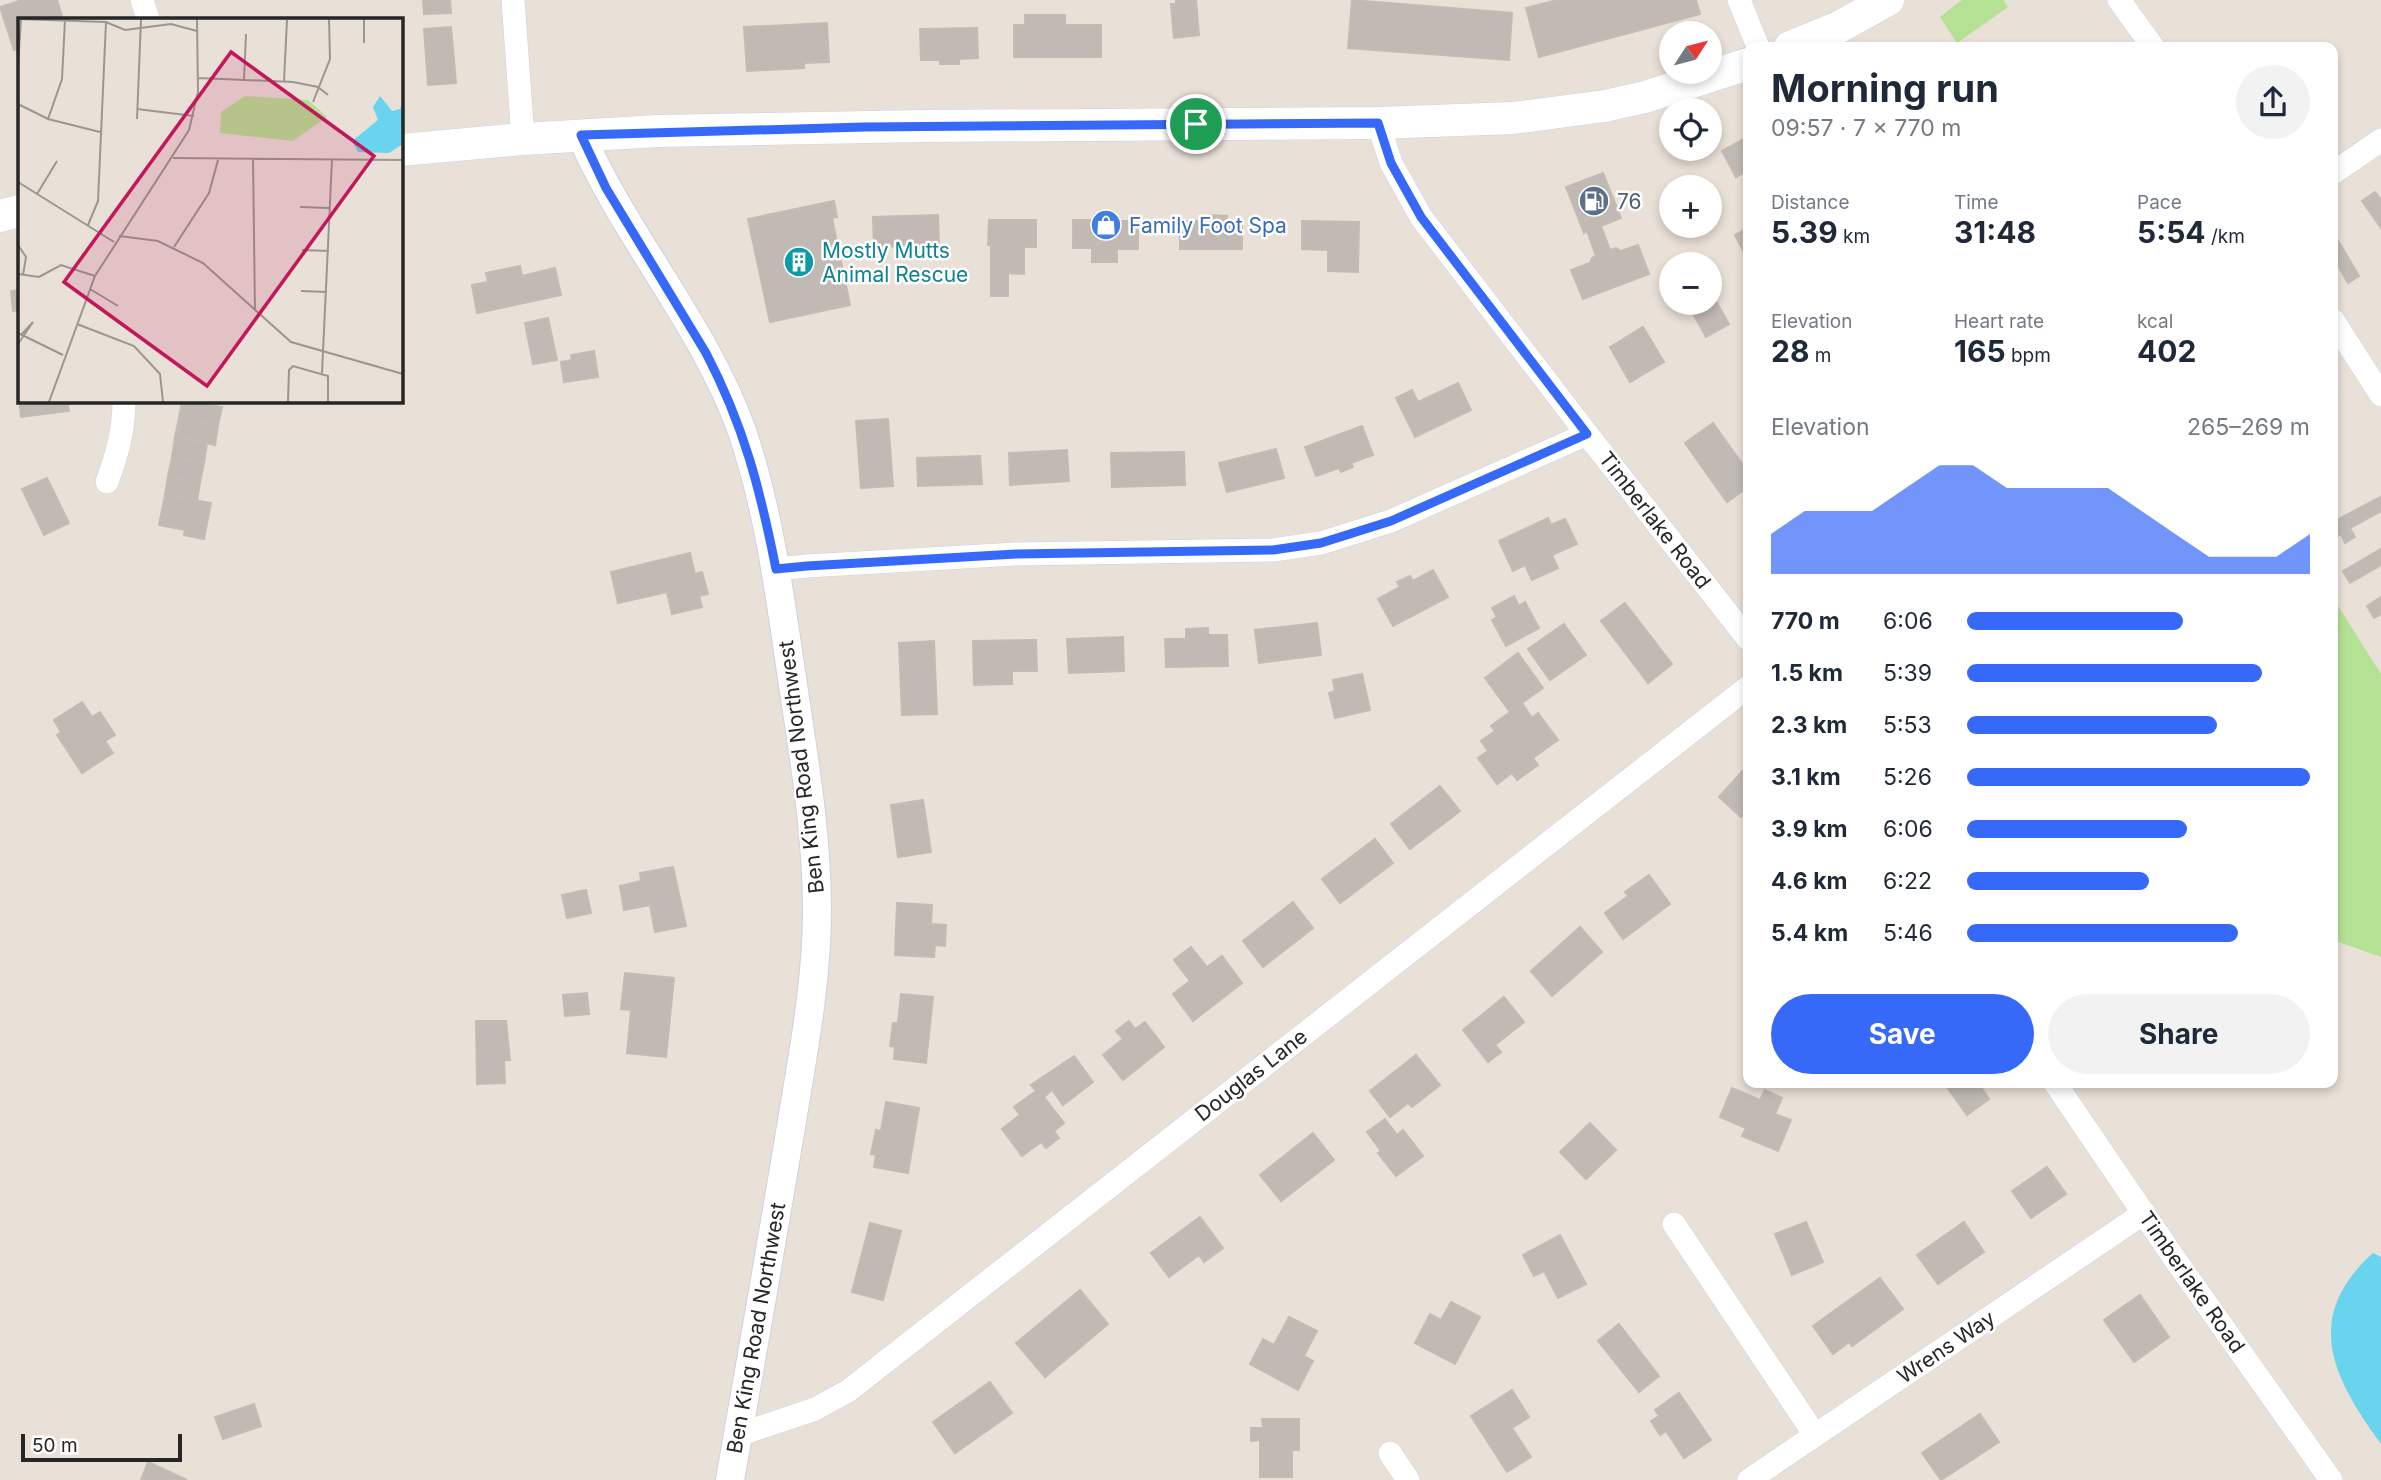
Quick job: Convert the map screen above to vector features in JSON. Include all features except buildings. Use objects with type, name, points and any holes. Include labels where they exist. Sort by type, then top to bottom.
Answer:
[{"type":"main road","points":[[1802,42],[1839,27],[1888,0]]},
{"type":"main road","points":[[402,150],[581,135],[864,127],[1378,123],[1513,118],[1605,106],[1678,88],[1743,66]]},
{"type":"main road","points":[[0,216],[18,211]]},
{"type":"street","points":[[142,0],[148,18]]},
{"type":"street","points":[[513,0],[523,139]]},
{"type":"street","points":[[1740,0],[1756,42]]},
{"type":"street","points":[[2119,0],[2149,42]]},
{"type":"street","name":"Timberlake Road","points":[[1378,123],[1391,163],[1421,217],[1743,633]]},
{"type":"street","name":"Ben King Road Northwest","points":[[581,135],[606,188],[706,353],[741,430],[755,473],[776,569],[814,847],[816,937],[804,1046],[730,1480]]},
{"type":"street","points":[[2338,170],[2381,140]]},
{"type":"street","points":[[2338,328],[2381,395]]},
{"type":"street","points":[[107,482],[124,424],[124,402]]},
{"type":"street","points":[[776,569],[1016,554],[1273,550],[1321,543],[1391,521],[1587,434]]},
{"type":"street","name":"Douglas Lane","points":[[738,1435],[815,1409],[848,1391],[1743,691]]},
{"type":"street","name":"Timberlake Road","points":[[2058,1088],[2331,1480]]},
{"type":"street","name":"Wrens Way","points":[[1749,1480],[2144,1213]]},
{"type":"street","points":[[1674,1224],[1815,1435]]},
{"type":"street","points":[[1390,1453],[1408,1480]]},
{"type":"green space","points":[[1962,0],[2003,0],[2008,7],[1958,42],[1940,17]]},
{"type":"green space","points":[[2338,606],[2381,674],[2381,957],[2338,942]]},
{"type":"water","points":[[2373,1253],[2381,1257],[2381,1444],[2349,1395],[2338,1371],[2332,1347],[2331,1324],[2337,1300],[2351,1277]]},
{"type":"place","name":"76","points":[[1594,201]]},
{"type":"place","name":"Family Foot Spa","points":[[1106,225]]},
{"type":"place","name":"Mostly Mutts Animal Rescue","points":[[799,262]]},
{"type":"route","points":[[1378,123],[1391,163],[1421,217],[1587,434],[1391,521],[1321,543],[1273,550],[1016,554],[776,569],[755,473],[741,430],[720,381],[706,353],[606,188],[581,135],[864,127],[1196,124],[1378,123]]}]
